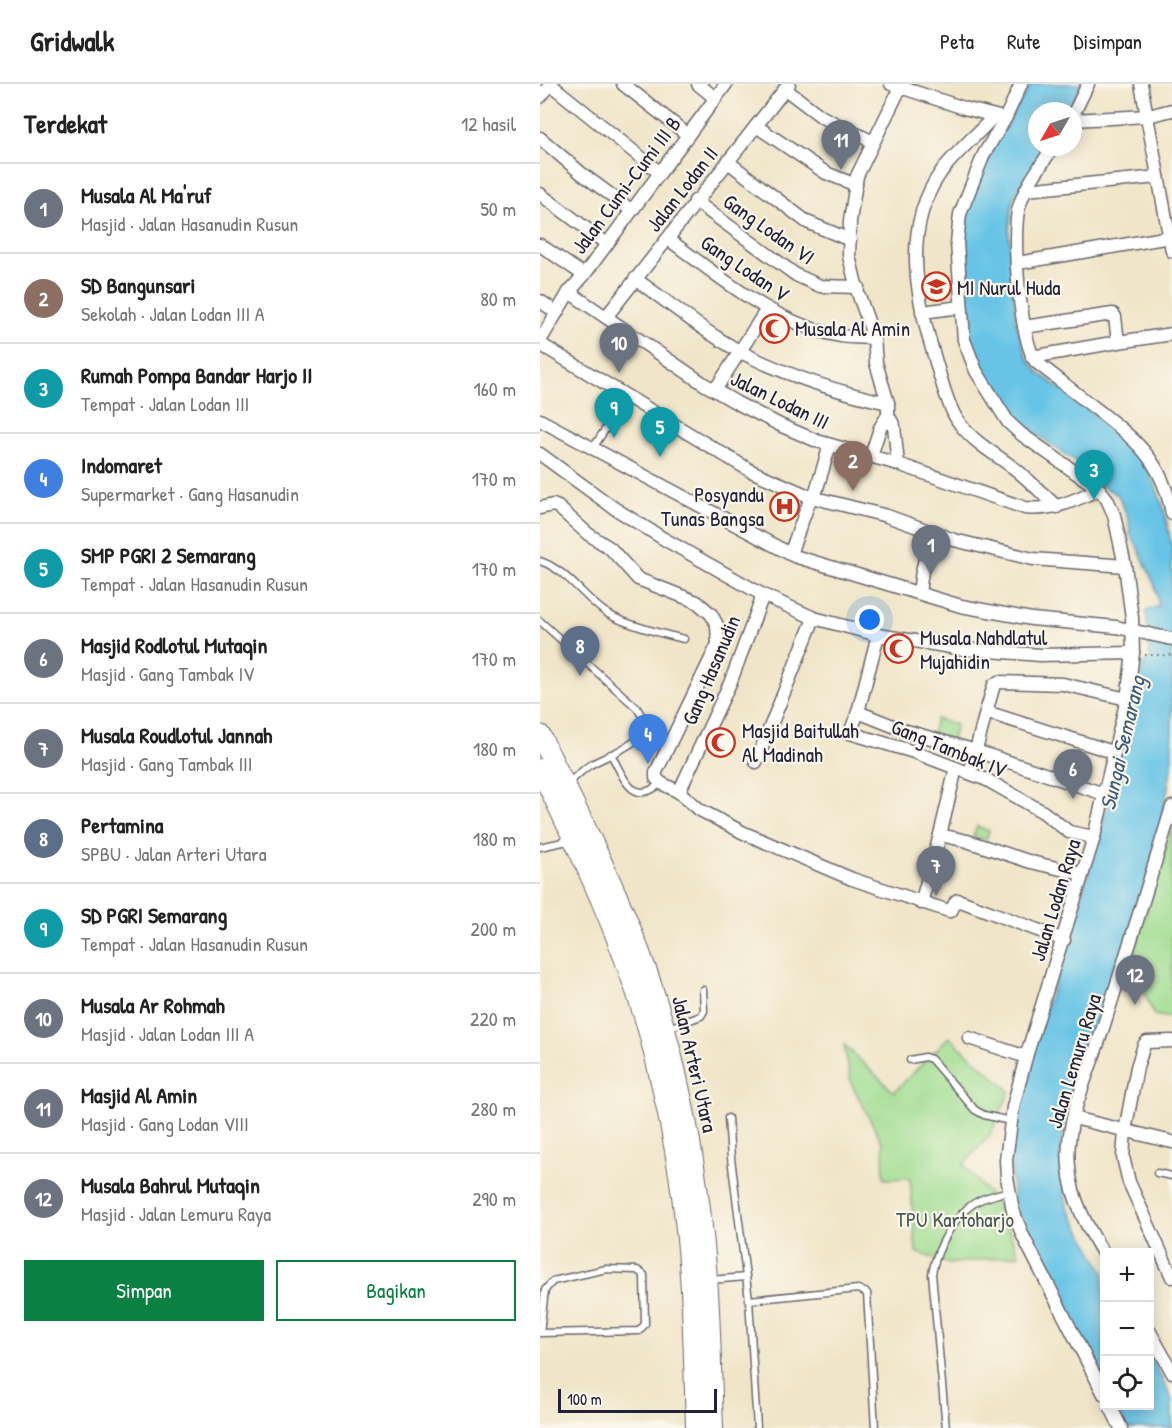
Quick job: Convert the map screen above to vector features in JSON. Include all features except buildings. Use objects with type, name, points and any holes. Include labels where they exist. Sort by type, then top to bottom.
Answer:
[{"type":"highway","name":"Jalan Arteri Utara","points":[[540,735],[625,910],[649,977],[671,1028],[711,1280],[712,1428]]},
{"type":"highway","name":"Jalan Arteri Utara","points":[[540,769],[615,931],[648,1031],[672,1132],[685,1220],[696,1428]]},
{"type":"street","points":[[540,97],[550,84],[659,172]]},
{"type":"street","points":[[623,84],[688,135]]},
{"type":"street","points":[[698,84],[715,98]]},
{"type":"street","name":"Jalan Cumi-Cumi III B","points":[[540,342],[569,292],[726,84]]},
{"type":"street","name":"Jalan Lodan Raya","points":[[1021,84],[1000,117],[960,214],[957,243],[964,340],[975,371],[1003,416],[1021,434],[1099,489],[1107,499],[1114,515],[1125,566],[1139,654],[1113,752],[1094,837],[1026,1057],[1010,1121],[1006,1160],[1008,1191],[1016,1219],[1030,1252],[1100,1387]]},
{"type":"street","points":[[1080,102],[1088,84]]},
{"type":"street","points":[[1141,84],[1158,177],[1169,216],[1172,251]]},
{"type":"street","points":[[898,464],[894,426],[876,363],[874,338],[849,256],[850,221],[857,176],[898,85],[1000,117],[941,172],[924,203],[916,240],[919,303],[939,372],[955,417],[961,426],[1032,483],[1057,507]]},
{"type":"street","points":[[787,86],[822,117],[873,142]]},
{"type":"street","name":"Jalan Lodan II","points":[[606,317],[787,86]]},
{"type":"street","points":[[1082,117],[1148,116],[1172,110]]},
{"type":"street","points":[[756,126],[826,173],[856,185]]},
{"type":"street","points":[[540,138],[581,173],[631,210]]},
{"type":"street","points":[[1047,156],[1026,190],[1019,206],[1015,225],[1020,313],[1032,357],[1134,438],[1158,471],[1169,495],[1172,514]]},
{"type":"street","points":[[728,162],[807,222],[850,240]]},
{"type":"street","points":[[1026,190],[1158,177]]},
{"type":"street","points":[[540,194],[607,244]]},
{"type":"street","name":"Gang Lodan VI","points":[[695,201],[796,275],[820,286],[858,287]]},
{"type":"street","points":[[1018,263],[1171,237]]},
{"type":"street","name":"Gang Lodan V","points":[[668,239],[741,293],[767,309],[807,326],[841,336],[874,338]]},
{"type":"street","points":[[540,245],[584,275]]},
{"type":"street","points":[[635,279],[721,340],[753,358],[888,409]]},
{"type":"street","name":"Jalan Lodan III","points":[[569,292],[715,390],[782,426],[830,445],[953,482],[1010,504],[1040,509],[1057,507],[1099,489]]},
{"type":"street","points":[[540,301],[556,312]]},
{"type":"street","points":[[922,312],[961,307]]},
{"type":"street","points":[[715,390],[767,309]]},
{"type":"street","points":[[1024,327],[1113,314],[1118,342]]},
{"type":"street","points":[[1032,357],[1172,334]]},
{"type":"street","points":[[540,342],[751,471],[812,497],[887,516],[933,533],[1033,559],[1125,566]]},
{"type":"street","points":[[871,456],[888,409]]},
{"type":"street","points":[[540,420],[790,554],[960,606],[1032,619],[1136,631],[1172,639]]},
{"type":"street","points":[[790,554],[830,445]]},
{"type":"street","points":[[540,454],[614,508],[763,595],[814,618],[878,635],[951,647],[1041,655],[1139,654]]},
{"type":"street","points":[[540,508],[553,505],[558,507],[588,534],[610,548],[638,579],[697,602],[711,614],[717,625],[718,644],[656,772],[656,778],[661,783],[680,792],[700,810],[744,833],[852,879],[950,912],[958,900],[1064,940]]},
{"type":"street","points":[[919,593],[922,571],[933,533]]},
{"type":"street","name":"Gang Hasanudin","points":[[680,792],[731,681],[763,595]]},
{"type":"street","points":[[756,762],[814,618]]},
{"type":"street","points":[[858,712],[878,635]]},
{"type":"street","points":[[970,774],[994,685],[999,682],[1064,684],[1127,699]]},
{"type":"street","name":"Gang Tambak IV","points":[[1094,837],[1069,832],[1042,812],[987,780],[914,752],[850,733],[858,712],[903,730],[976,751],[1104,794]]},
{"type":"street","points":[[986,712],[1113,752]]},
{"type":"street","points":[[921,903],[956,768]]},
{"type":"street","name":"Jalan Lemuru Raya","points":[[1100,1248],[1081,1210],[1070,1177],[1069,1149],[1074,1118],[1172,807]]},
{"type":"street","points":[[940,835],[968,841],[1030,862],[1082,873]]},
{"type":"street","points":[[969,1038],[1026,1057]]},
{"type":"street","points":[[1172,1041],[1147,1042],[1144,1045],[1137,1067],[1125,1131],[1123,1157],[1129,1182],[1172,1277]]},
{"type":"street","points":[[1074,1118],[1172,1142]]},
{"type":"street","points":[[1154,1340],[1172,1371]]},
{"type":"street","points":[[1112,1410],[1121,1428]]},
{"type":"lane","points":[[593,448],[621,405]]},
{"type":"lane","points":[[540,561],[564,576],[608,614],[656,632],[684,639]]},
{"type":"lane","points":[[540,621],[637,708],[646,722],[647,731],[638,739],[589,766],[565,786]]},
{"type":"lane","points":[[611,754],[631,789],[638,793],[648,792],[661,783]]},
{"type":"lane","points":[[540,847],[574,840]]},
{"type":"lane","points":[[671,1028],[696,1019],[704,1011],[703,990]]},
{"type":"lane","points":[[910,1060],[925,1057],[931,1059],[975,1110],[984,1115],[1010,1121]]},
{"type":"lane","points":[[728,1118],[730,1158],[749,1300],[757,1428]]},
{"type":"lane","points":[[1157,1173],[1172,1176]]},
{"type":"lane","points":[[946,1428],[932,1274],[934,1261],[942,1244],[967,1209],[981,1200],[1008,1191]]},
{"type":"lane","points":[[606,1269],[637,1270],[644,1275],[645,1324],[639,1331],[540,1333],[545,1290],[553,1281],[606,1269]]},
{"type":"lane","points":[[711,1280],[746,1277]]},
{"type":"lane","points":[[749,1300],[858,1289],[867,1293],[875,1428]]},
{"type":"path","points":[[1139,654],[1172,656]]},
{"type":"green space","points":[[936,719],[956,725],[951,743],[931,738]]},
{"type":"green space","points":[[977,826],[989,831],[986,840],[973,836]]},
{"type":"green space","points":[[1172,827],[1172,1016],[1167,1017],[1154,1015],[1141,985],[1126,980]]},
{"type":"green space","name":"TPU Kartoharjo","points":[[949,1037],[1010,1091],[990,1135],[963,1165],[997,1203],[1019,1255],[949,1264],[916,1252],[910,1178],[884,1179],[883,1144],[851,1083],[844,1045],[894,1092]]},
{"type":"water","points":[[1031,84],[1081,84],[1073,102],[1028,102],[1028,156],[1041,156],[1013,198],[1009,232],[1016,322],[1027,358],[1039,373],[1113,428],[1137,453],[1155,484],[1164,509],[1172,548],[1172,765],[1162,818],[1142,898],[1068,1105],[1060,1157],[1067,1206],[1100,1265],[1100,1377],[1014,1205],[1010,1154],[1027,1063],[1066,949],[1108,803],[1144,663],[1150,659],[1146,611],[1159,606],[1155,586],[1130,534],[1129,520],[1118,495],[1103,487],[1082,466],[1014,419],[976,370],[966,322],[961,218],[976,176]]},
{"type":"water","points":[[1154,1362],[1172,1400],[1172,1428],[1127,1428],[1117,1410],[1154,1410]]},
{"type":"place","name":"Masjid Al Amin","points":[[841,170]]},
{"type":"place","name":"MI Nurul Huda","points":[[936,287]]},
{"type":"place","name":"Musala Al Amin","points":[[774,328]]},
{"type":"place","name":"Musala Ar Rohmah","points":[[619,373]]},
{"type":"place","name":"SD PGRI Semarang","points":[[614,438]]},
{"type":"place","name":"SMP PGRI 2 Semarang","points":[[660,457]]},
{"type":"place","name":"SD Bangunsari","points":[[853,491]]},
{"type":"place","name":"Rumah Pompa Bandar Harjo II","points":[[1094,500]]},
{"type":"place","name":"Posyandu Tunas Bangsa","points":[[785,506]]},
{"type":"place","name":"Musala Al Ma'ruf","points":[[931,575]]},
{"type":"place","name":"Musala Nahdlatul Mujahidin","points":[[899,649]]},
{"type":"place","name":"Pertamina","points":[[580,676]]},
{"type":"place","name":"Masjid Baitullah Al Madinah","points":[[721,742]]},
{"type":"place","name":"Indomaret","points":[[648,764]]},
{"type":"place","name":"Masjid Rodlotul Mutaqin","points":[[1073,799]]},
{"type":"place","name":"Musala Roudlotul Jannah","points":[[936,896]]},
{"type":"place","name":"Musala Bahrul Mutaqin","points":[[1135,1005]]},
{"type":"water label","name":"Sungai Semarang","points":[[1122,743]]}]
